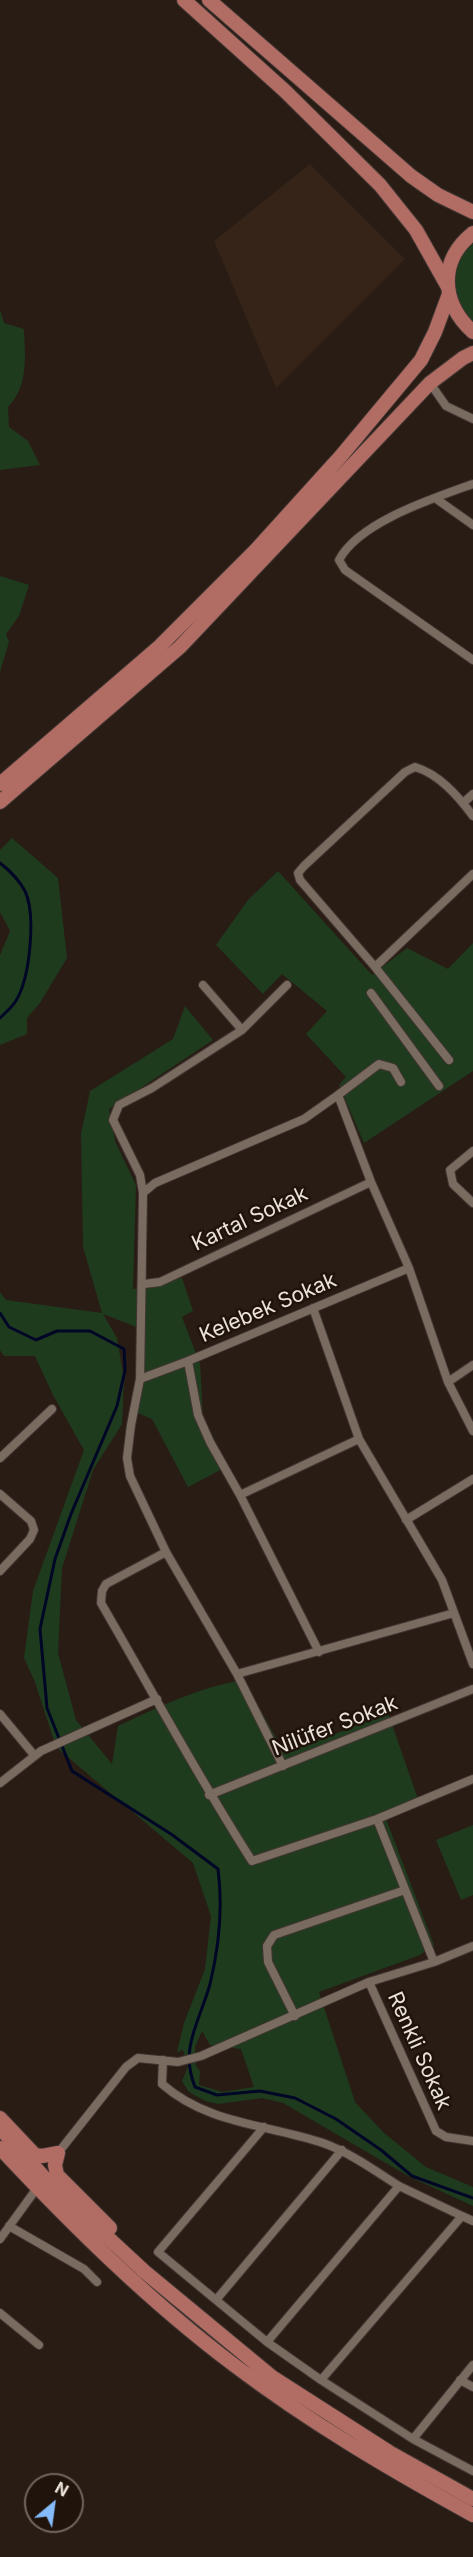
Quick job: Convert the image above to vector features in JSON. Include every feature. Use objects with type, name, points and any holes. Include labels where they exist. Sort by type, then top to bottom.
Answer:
[{"type":"highway","points":[[184,0],[285,91],[380,185],[416,230],[448,291],[458,316],[473,332]]},
{"type":"highway","points":[[209,0],[411,176],[438,195],[473,212]]},
{"type":"highway","points":[[0,784],[160,646],[255,550],[341,456],[421,360],[435,332],[448,291],[451,261],[457,249],[473,233]]},
{"type":"highway","points":[[0,802],[180,647],[430,383],[473,353]]},
{"type":"highway","points":[[0,2118],[35,2155],[58,2153],[55,2165],[57,2175],[128,2246],[272,2377]]},
{"type":"highway","points":[[0,2128],[50,2182],[145,2272],[272,2377],[389,2452],[473,2499]]},
{"type":"highway","points":[[0,2148],[37,2188],[114,2263],[233,2364],[316,2422],[473,2515]]},
{"type":"street","points":[[430,383],[446,406],[473,419]]},
{"type":"street","points":[[473,484],[389,518],[345,549],[339,560],[345,570],[473,660]]},
{"type":"street","points":[[435,498],[473,525]]},
{"type":"street","points":[[449,1060],[375,967],[300,880],[298,873],[405,772],[415,767],[430,771],[463,802],[473,816]]},
{"type":"street","points":[[463,802],[473,794]]},
{"type":"street","points":[[375,967],[473,874]]},
{"type":"street","points":[[203,985],[242,1030]]},
{"type":"street","points":[[283,1766],[237,1674],[166,1552],[130,1476],[127,1458],[130,1425],[141,1379],[144,1284],[143,1193],[140,1175],[113,1120],[119,1105],[152,1088],[242,1030],[287,985]]},
{"type":"street","points":[[371,993],[439,1086]]},
{"type":"street","points":[[143,1193],[155,1183],[304,1119],[379,1064],[393,1068],[401,1082]]},
{"type":"street","points":[[338,1095],[371,1182],[409,1268],[448,1382],[473,1431]]},
{"type":"street","points":[[473,1151],[450,1170],[453,1184],[473,1203]]},
{"type":"street","name":"Kartal Sokak","points":[[144,1284],[160,1282],[371,1182]]},
{"type":"street","name":"Kelebek Sokak","points":[[141,1379],[409,1268]]},
{"type":"street","points":[[313,1308],[359,1438],[442,1580],[473,1664]]},
{"type":"street","points":[[188,1361],[198,1414],[319,1652]]},
{"type":"street","points":[[448,1382],[473,1365]]},
{"type":"street","points":[[0,1458],[52,1409]]},
{"type":"street","points":[[240,1495],[359,1438]]},
{"type":"street","points":[[406,1520],[473,1479]]},
{"type":"street","points":[[0,1494],[32,1521],[34,1530],[30,1539],[0,1571]]},
{"type":"street","points":[[166,1552],[106,1584],[102,1590],[101,1603],[209,1795],[252,1861],[377,1819],[473,1779]]},
{"type":"street","points":[[237,1674],[454,1613]]},
{"type":"street","name":"Nilüfer Sokak","points":[[209,1795],[473,1689]]},
{"type":"street","points":[[0,1784],[38,1753],[157,1700]]},
{"type":"street","points":[[0,1714],[38,1753]]},
{"type":"street","points":[[377,1819],[434,1962]]},
{"type":"street","points":[[295,2016],[268,1962],[267,1946],[274,1935],[405,1890]]},
{"type":"street","points":[[58,2153],[126,2067],[138,2058],[178,2062],[201,2056],[369,1982],[434,1962],[473,1946]]},
{"type":"street","name":"Renkli Sokak","points":[[369,1982],[436,2131],[446,2137],[473,2140]]},
{"type":"street","points":[[163,2060],[162,2084],[179,2098],[228,2120],[264,2127],[342,2150],[399,2186],[473,2221]]},
{"type":"street","points":[[264,2127],[158,2252],[267,2342],[321,2380],[412,2439],[473,2471]]},
{"type":"street","points":[[216,2300],[342,2150]]},
{"type":"street","points":[[267,2342],[399,2186]]},
{"type":"street","points":[[0,2239],[37,2188]]},
{"type":"street","points":[[321,2380],[462,2216]]},
{"type":"street","points":[[9,2226],[84,2269],[97,2282]]},
{"type":"street","points":[[0,2313],[39,2345]]},
{"type":"street","points":[[412,2439],[473,2365]]},
{"type":"street","points":[[460,2380],[473,2387]]},
{"type":"shaded area","points":[[310,164],[405,259],[276,388],[214,241]]},
{"type":"green space","points":[[473,241],[473,323],[458,304],[454,282],[460,261]]},
{"type":"green space","points":[[0,310],[4,323],[24,329],[23,380],[8,407],[9,427],[28,441],[40,465],[0,470]]},
{"type":"green space","points":[[0,576],[29,585],[19,616],[6,634],[9,642],[0,672]]},
{"type":"green space","points":[[12,838],[58,878],[67,958],[40,1003],[27,1018],[27,1034],[0,1045],[0,955],[10,931],[0,912],[0,850]]},
{"type":"green space","points":[[278,871],[372,975],[407,948],[448,969],[473,943],[473,1071],[364,1143],[339,1085],[346,1077],[306,1034],[327,1011],[282,974],[263,994],[216,945],[248,900]]},
{"type":"green space","points":[[185,1006],[213,1040],[109,1109],[115,1141],[136,1185],[133,1289],[182,1278],[193,1311],[182,1317],[200,1364],[203,1417],[228,1466],[188,1487],[152,1419],[135,1412],[139,1328],[103,1314],[117,1338],[124,1379],[122,1424],[93,1470],[62,1568],[58,1653],[76,1720],[112,1764],[118,1726],[212,1687],[244,1680],[285,1754],[388,1713],[419,1802],[383,1811],[434,1945],[420,1955],[319,1992],[355,2102],[383,2132],[426,2167],[473,2187],[473,2206],[408,2176],[283,2103],[262,2098],[218,2104],[205,2101],[189,2092],[182,2081],[188,2067],[183,2050],[177,2052],[184,2023],[205,1969],[211,1916],[193,1863],[56,1747],[35,1682],[24,1658],[33,1591],[84,1450],[53,1395],[35,1356],[4,1356],[0,1350],[0,1292],[6,1300],[102,1313],[83,1247],[81,1134],[90,1091],[173,1039]],"holes":[[[202,2031],[210,2045],[241,2049],[254,2087],[223,2092],[199,2085],[200,2071],[196,2066],[195,2047]]]},
{"type":"green space","points":[[473,1825],[473,1895],[461,1900],[436,1840]]},
{"type":"waterway","points":[[0,863],[25,891],[31,929],[26,974],[22,987],[15,1003],[0,1018]]},
{"type":"waterway","points":[[0,1313],[9,1327],[36,1340],[57,1331],[90,1331],[124,1349],[125,1370],[117,1406],[71,1514],[55,1559],[40,1629],[47,1708],[72,1771],[171,1834],[218,1869],[220,1912],[216,1956],[210,1984],[190,2047],[189,2060],[195,2087],[217,2095],[260,2091],[295,2098],[336,2119],[381,2150],[412,2176],[473,2198]]}]
